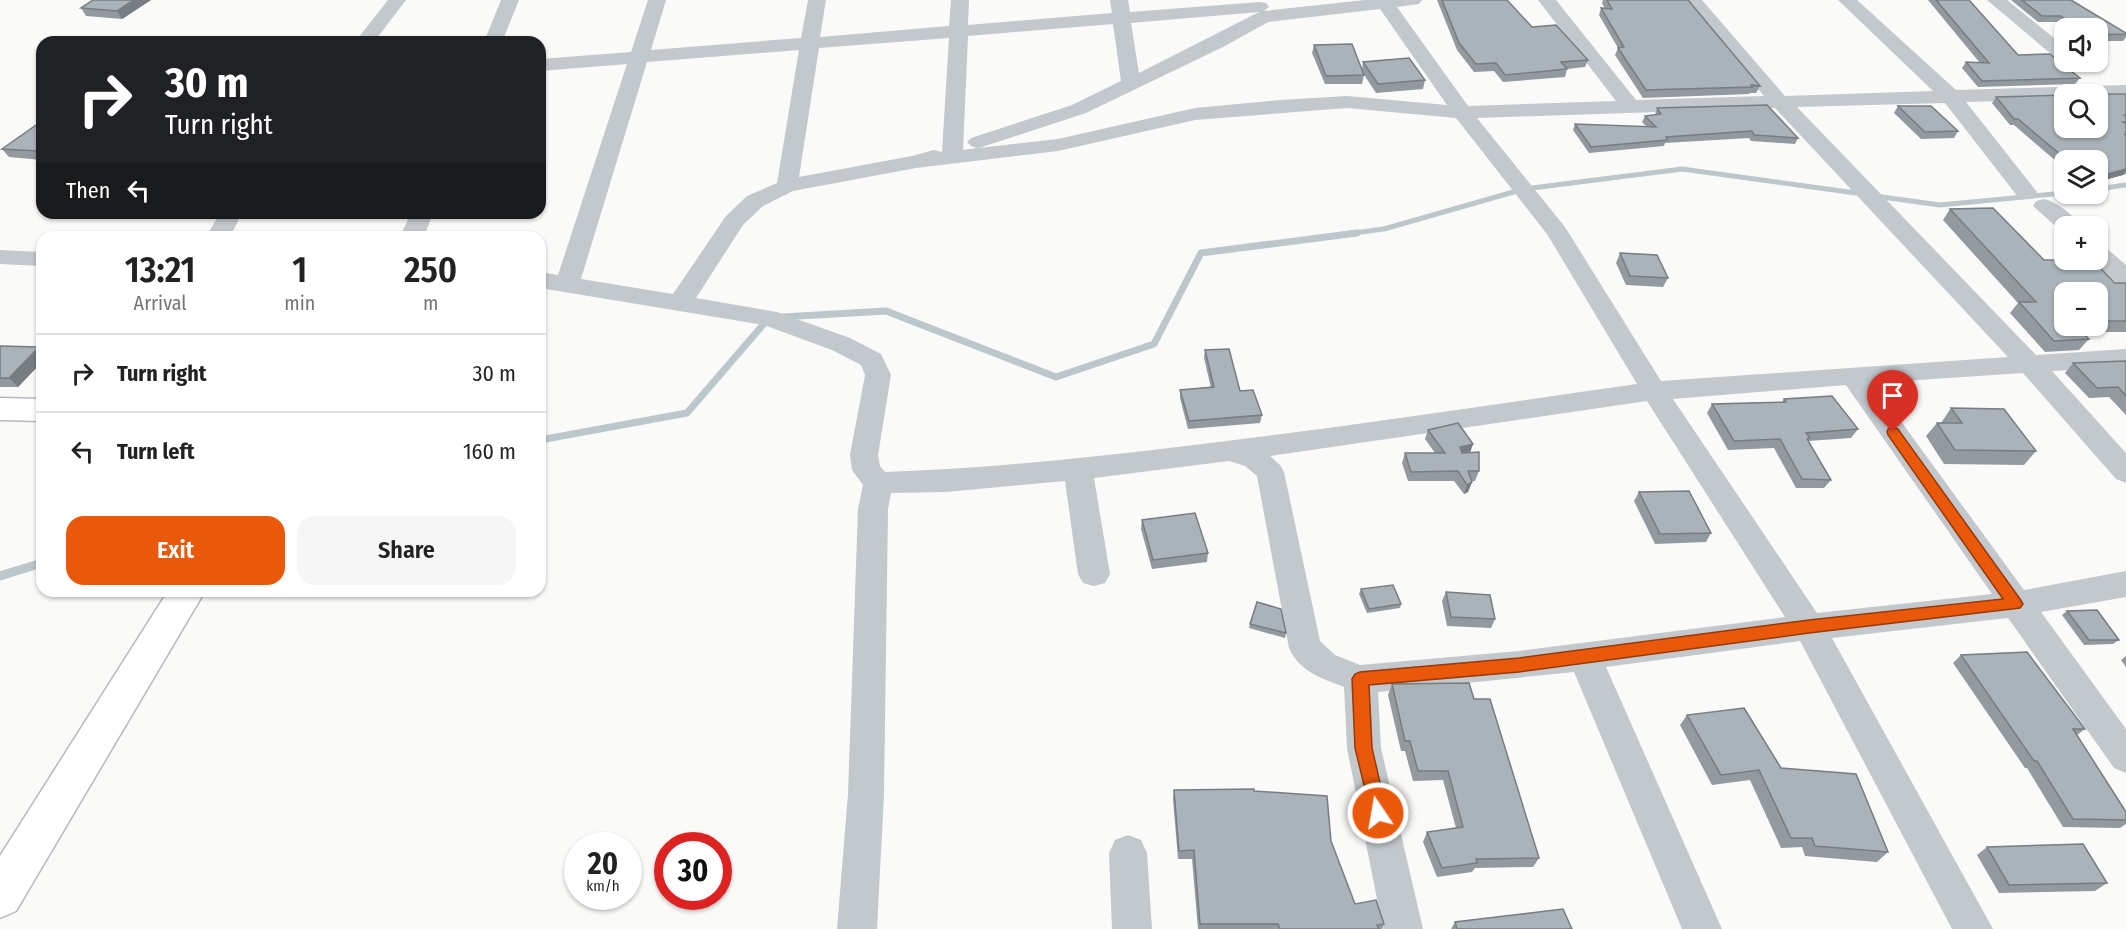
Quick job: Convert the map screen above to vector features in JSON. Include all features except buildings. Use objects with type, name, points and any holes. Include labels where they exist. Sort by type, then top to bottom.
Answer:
[{"type":"street","points":[[369,36],[397,0]]},
{"type":"street","points":[[495,36],[510,0]]},
{"type":"street","points":[[657,0],[639,58],[554,282],[768,318],[841,344],[872,360],[878,375],[864,455],[866,470],[878,483],[945,481],[1078,470],[1654,391],[1852,375],[2126,358]]},
{"type":"street","points":[[787,186],[817,0]]},
{"type":"street","points":[[952,154],[960,0]]},
{"type":"street","points":[[546,65],[958,30],[1120,9],[1260,8],[1413,0]]},
{"type":"street","points":[[1547,0],[1631,107]]},
{"type":"street","points":[[1692,0],[1780,102],[2030,364],[2126,472]]},
{"type":"street","points":[[1847,0],[1951,96],[2026,192]]},
{"type":"street","points":[[1996,0],[2054,47]]},
{"type":"street","points":[[1384,2],[1462,112],[1557,232],[1654,391],[1809,627],[1973,929]]},
{"type":"street","points":[[680,303],[734,221],[756,201],[787,186],[952,154],[1079,109],[1131,84],[1260,8]]},
{"type":"street","points":[[1120,9],[1131,84]]},
{"type":"street","points":[[2087,72],[2118,91]]},
{"type":"street","points":[[952,154],[1058,145],[1195,114],[1347,102],[1462,112],[2118,91]]},
{"type":"street","points":[[2044,206],[2056,216]]},
{"type":"street","points":[[0,257],[36,259]]},
{"type":"street","points":[[2108,262],[2126,278]]},
{"type":"street","points":[[1852,375],[2126,757]]},
{"type":"street","points":[[0,409],[36,410]]},
{"type":"street","points":[[1229,451],[1254,459],[1270,472],[1305,648],[1323,665],[1360,679],[1519,665],[1809,627],[2015,604],[2126,584]]},
{"type":"street","points":[[1078,470],[1094,574]]},
{"type":"street","points":[[856,929],[866,794],[873,508],[878,483]]},
{"type":"street","points":[[0,896],[183,597]]},
{"type":"street","points":[[1584,656],[1702,929]]},
{"type":"street","points":[[1360,679],[1364,748],[1403,929]]},
{"type":"street","points":[[1128,853],[1132,929]]},
{"type":"waterway","points":[[1346,234],[1384,229],[1524,189],[1682,169],[1863,194]]},
{"type":"waterway","points":[[2108,187],[2126,185]]},
{"type":"waterway","points":[[1875,196],[1940,205],[2054,194]]},
{"type":"waterway","points":[[782,317],[886,311],[1056,377],[1154,344],[1201,253],[1357,233]]},
{"type":"waterway","points":[[546,439],[687,413],[768,319]]},
{"type":"waterway","points":[[0,576],[36,565]]},
{"type":"route","points":[[1378,813],[1364,748],[1360,679],[1519,665],[1809,627],[2015,604],[1893,432]]}]
